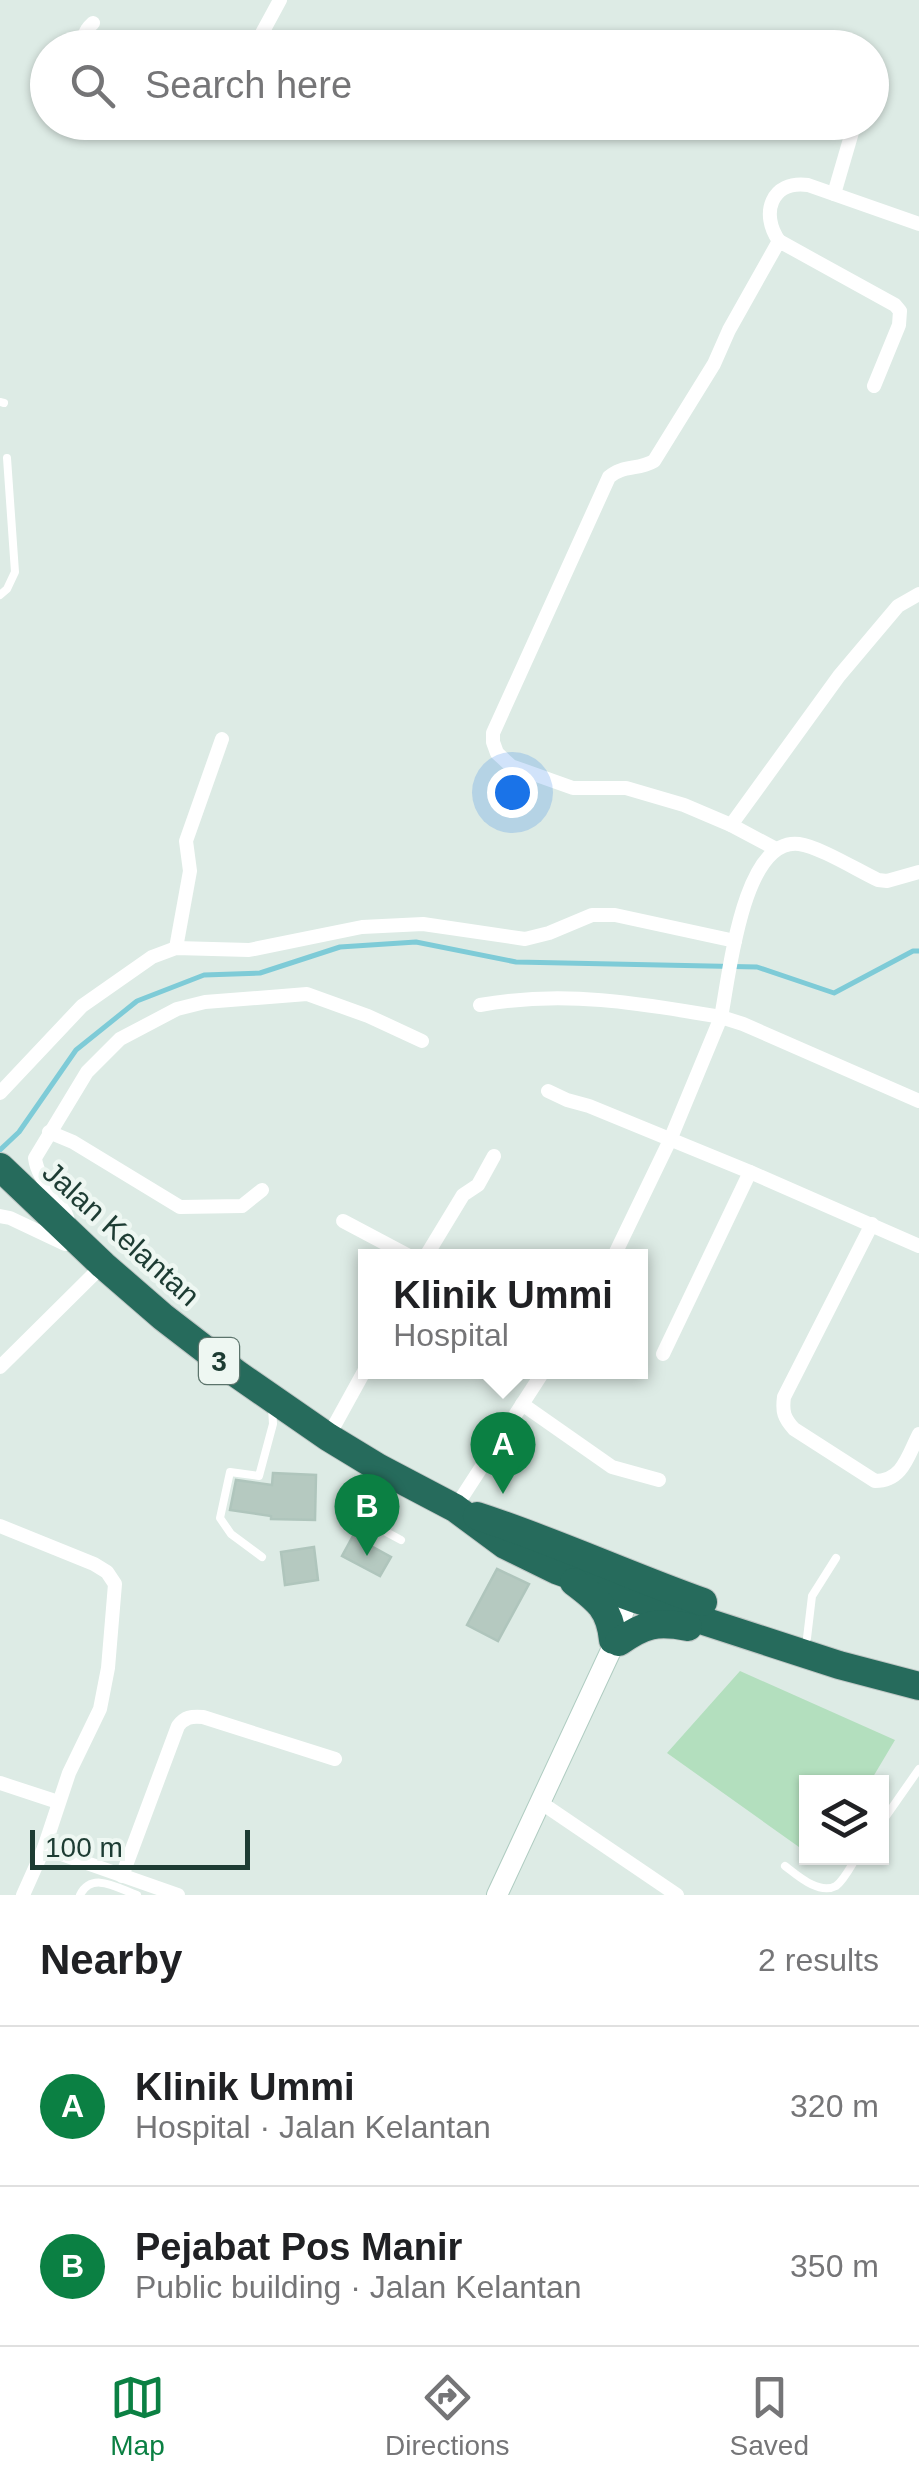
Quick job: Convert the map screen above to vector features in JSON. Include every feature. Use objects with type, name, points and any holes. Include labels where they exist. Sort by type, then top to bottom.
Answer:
[{"type":"highway","name":"Jalan Kelantan","points":[[4,1172],[163,1317],[328,1437],[455,1508],[515,1528],[638,1589]]},
{"type":"highway","name":"Jalan Kelantan","points":[[455,1508],[505,1546],[556,1570],[638,1589],[919,1686]]},
{"type":"highway","points":[[556,1570],[606,1611],[615,1642],[657,1623],[794,1643]]},
{"type":"highway","name":"Jalan Kelantan","points":[[794,1643],[919,1671]]},
{"type":"main road","points":[[497,1895],[638,1589]]},
{"type":"street","points":[[264,30],[280,0]]},
{"type":"street","points":[[85,30],[93,23]]},
{"type":"street","points":[[834,194],[850,140]]},
{"type":"street","points":[[874,386],[900,311],[779,242],[768,222],[777,192],[795,183],[919,224]]},
{"type":"street","points":[[772,853],[731,825],[684,805],[626,788],[582,790],[517,768],[497,753],[493,733],[609,477],[615,471],[654,461],[714,364],[779,242]]},
{"type":"street","points":[[731,825],[839,676],[898,606],[919,594]]},
{"type":"street","points":[[176,948],[190,872],[186,841],[222,739]]},
{"type":"street","points":[[617,1249],[670,1140],[721,1018],[752,882],[772,853],[784,845],[808,846],[887,882],[919,872]]},
{"type":"street","points":[[0,1092],[82,1006],[152,956],[176,948],[249,950],[362,927],[423,924],[525,939],[592,915],[615,915],[734,948]]},
{"type":"street","points":[[0,1216],[65,1244],[72,1237],[68,1214],[36,1170],[35,1158],[87,1072],[120,1039],[177,1009],[205,1002],[307,994],[422,1041]]},
{"type":"street","points":[[480,1005],[550,998],[620,1000],[721,1018],[919,1101]]},
{"type":"street","points":[[548,1091],[750,1172],[919,1246]]},
{"type":"street","points":[[50,1132],[74,1142],[180,1207],[242,1206],[262,1190]]},
{"type":"street","points":[[430,1249],[463,1195],[478,1184],[494,1156]]},
{"type":"street","points":[[663,1354],[750,1172]]},
{"type":"street","points":[[343,1221],[396,1249]]},
{"type":"street","points":[[872,1224],[784,1397],[782,1410],[794,1429],[875,1481],[895,1477],[919,1434]]},
{"type":"street","points":[[0,1367],[103,1265]]},
{"type":"street","points":[[328,1437],[360,1379]]},
{"type":"street","points":[[455,1508],[538,1379]]},
{"type":"street","points":[[522,1404],[612,1466],[658,1480]]},
{"type":"street","points":[[0,1526],[94,1564],[107,1572],[115,1584],[100,1710],[68,1773],[44,1848],[23,1895]]},
{"type":"street","points":[[122,1876],[178,1726],[184,1719],[203,1718],[335,1758]]},
{"type":"street","points":[[0,1784],[58,1802]]},
{"type":"street","points":[[540,1802],[677,1895]]},
{"type":"street","points":[[44,1848],[178,1895]]},
{"type":"lane","points":[[0,595],[15,572],[7,458]]},
{"type":"lane","points":[[262,1557],[231,1534],[220,1518],[230,1472],[259,1476],[273,1424],[271,1399]]},
{"type":"lane","points":[[379,1468],[360,1502],[359,1514],[362,1520],[401,1540]]},
{"type":"lane","points":[[794,1643],[812,1596],[836,1558]]},
{"type":"lane","points":[[889,1812],[919,1769]]},
{"type":"lane","points":[[785,1866],[815,1889],[826,1890],[836,1886],[851,1865]]},
{"type":"lane","points":[[80,1895],[84,1886],[94,1882],[137,1895]]},
{"type":"green space","points":[[740,1671],[895,1740],[874,1775],[799,1775],[799,1847],[667,1753]]},
{"type":"building","points":[[273,1473],[316,1475],[315,1520],[271,1519],[230,1510],[236,1480],[272,1485]]},
{"type":"building","points":[[353,1536],[391,1557],[380,1576],[342,1556]]},
{"type":"building","points":[[314,1547],[318,1580],[285,1585],[281,1552]]},
{"type":"building","points":[[497,1569],[529,1584],[498,1641],[467,1625]]},
{"type":"waterway","points":[[0,1150],[19,1132],[76,1050],[137,1001],[204,975],[260,973],[340,947],[416,942],[516,962],[757,967],[834,993],[919,951]]},
{"type":"place","name":"Klinik Ummi","points":[[503,1494]]},
{"type":"place","name":"Pejabat Pos Manir","points":[[367,1556]]}]
